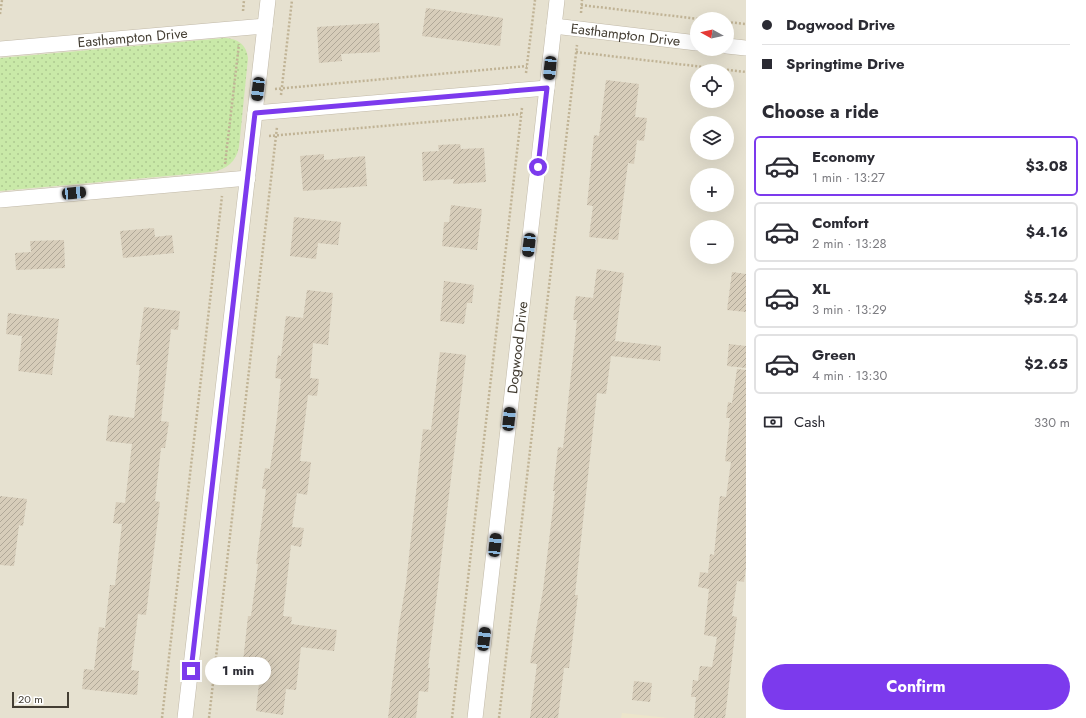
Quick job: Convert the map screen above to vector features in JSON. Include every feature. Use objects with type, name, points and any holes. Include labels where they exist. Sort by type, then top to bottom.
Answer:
[{"type":"street","points":[[185,718],[268,0]]},
{"type":"street","name":"Dogwood Drive","points":[[475,718],[558,0]]},
{"type":"street","name":"Easthampton Drive","points":[[0,49],[265,26]]},
{"type":"street","name":"Easthampton Drive","points":[[554,26],[690,42]]},
{"type":"street","points":[[734,47],[746,48]]},
{"type":"street","points":[[255,113],[547,88]]},
{"type":"street","points":[[0,200],[248,178]]},
{"type":"path","points":[[0,14],[2,0]]},
{"type":"path","points":[[281,96],[292,0]]},
{"type":"path","points":[[526,76],[535,0]]},
{"type":"path","points":[[580,17],[582,0]]},
{"type":"path","points":[[581,5],[690,18]]},
{"type":"path","points":[[734,23],[746,24]]},
{"type":"path","points":[[500,718],[577,40]]},
{"type":"path","points":[[224,171],[239,44]]},
{"type":"path","points":[[576,52],[746,72]]},
{"type":"path","points":[[274,89],[527,66]]},
{"type":"path","points":[[452,718],[522,108]]},
{"type":"path","points":[[267,137],[521,114]]},
{"type":"path","points":[[209,718],[277,126]]},
{"type":"path","points":[[162,718],[222,194]]},
{"type":"shaded area","points":[[0,0],[746,0],[746,718],[0,718]]},
{"type":"shaded area","points":[[622,713],[669,718],[621,718]]},
{"type":"green space","points":[[225,38],[241,43],[247,53],[248,58],[238,152],[233,161],[226,167],[212,172],[0,191],[0,58]]},
{"type":"building","points":[[426,8],[503,18],[500,46],[422,36]]},
{"type":"building","points":[[379,23],[380,52],[341,54],[342,61],[319,63],[317,27]]},
{"type":"building","points":[[606,80],[639,84],[635,117],[647,118],[644,141],[637,140],[634,164],[628,163],[618,240],[589,237],[593,206],[587,205],[594,135],[599,136]]},
{"type":"building","points":[[460,144],[461,149],[484,148],[486,182],[453,184],[454,179],[423,181],[422,152],[439,151],[438,145]]},
{"type":"building","points":[[324,154],[324,160],[365,156],[367,186],[303,191],[300,156]]},
{"type":"building","points":[[451,205],[482,209],[477,250],[442,246],[444,222],[449,222]]},
{"type":"building","points":[[294,217],[341,222],[338,245],[318,243],[316,259],[290,256]]},
{"type":"building","points":[[154,228],[155,237],[172,235],[174,253],[123,258],[120,231]]},
{"type":"building","points":[[64,240],[65,268],[16,270],[15,253],[31,252],[30,241]]},
{"type":"building","points":[[597,269],[624,273],[615,341],[661,346],[660,361],[611,356],[606,394],[597,393],[575,595],[578,595],[569,668],[564,668],[558,718],[530,718],[537,664],[530,663],[543,590],[555,491],[553,491],[558,447],[563,448],[577,320],[573,320],[576,296],[593,298]]},
{"type":"building","points":[[732,272],[746,274],[746,312],[727,310]]},
{"type":"building","points":[[444,281],[474,285],[472,303],[467,303],[464,324],[440,321]]},
{"type":"building","points":[[307,290],[333,293],[328,345],[313,343],[310,378],[319,379],[317,396],[308,395],[300,461],[311,462],[307,495],[297,493],[292,527],[304,528],[301,547],[291,545],[283,616],[292,617],[291,624],[337,630],[334,651],[301,647],[296,690],[286,689],[283,715],[256,711],[259,683],[241,680],[248,616],[251,616],[258,564],[256,564],[266,489],[262,489],[265,468],[270,469],[277,418],[281,379],[275,378],[278,355],[281,356],[286,316],[303,318]]},
{"type":"building","points":[[144,307],[180,311],[178,330],[171,329],[161,421],[169,422],[165,448],[161,448],[155,501],[160,502],[146,615],[138,614],[131,670],[139,671],[137,695],[82,689],[84,669],[94,670],[99,627],[105,628],[110,585],[115,585],[122,524],[113,523],[116,502],[125,503],[132,444],[106,441],[109,415],[134,418],[140,365],[136,365]]},
{"type":"building","points":[[8,313],[59,319],[52,375],[18,371],[22,336],[6,334]]},
{"type":"building","points":[[729,344],[746,346],[746,368],[727,366]]},
{"type":"building","points":[[440,352],[466,355],[428,668],[430,668],[428,692],[419,691],[416,718],[388,718],[399,625],[406,583],[423,429],[431,430]]},
{"type":"building","points":[[737,369],[746,370],[746,568],[744,582],[737,581],[732,616],[737,617],[725,718],[694,718],[696,697],[691,697],[693,680],[698,681],[700,666],[712,667],[717,637],[704,635],[709,589],[698,587],[700,572],[708,573],[710,554],[714,555],[720,496],[726,497],[731,462],[725,461],[730,418],[726,418],[728,402],[732,403]]},
{"type":"building","points":[[0,496],[27,499],[23,526],[19,525],[14,566],[0,565]]},
{"type":"building","points":[[634,681],[652,683],[650,702],[632,700]]},
{"type":"route","points":[[191,671],[255,113],[547,88],[538,167]]}]
